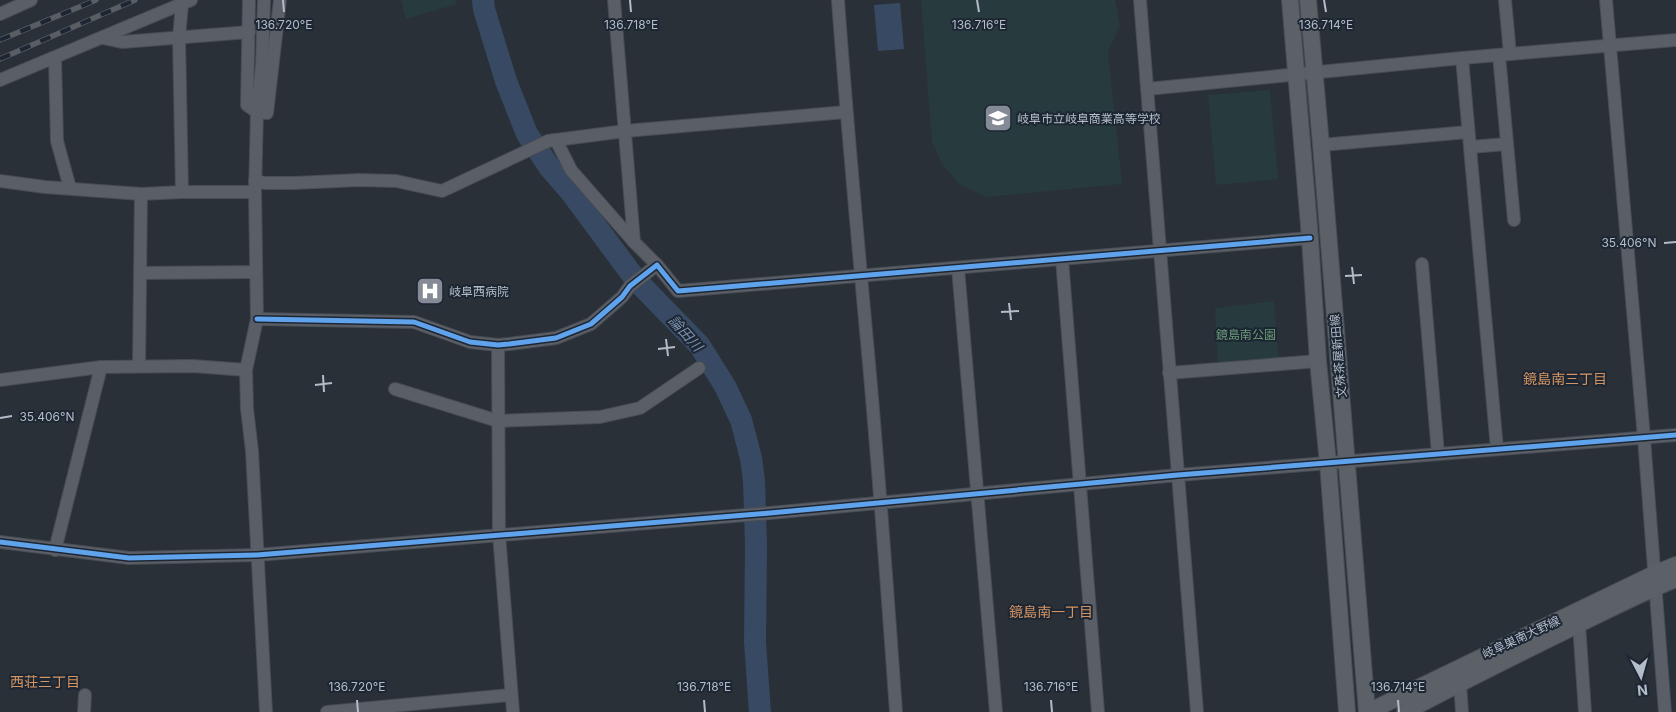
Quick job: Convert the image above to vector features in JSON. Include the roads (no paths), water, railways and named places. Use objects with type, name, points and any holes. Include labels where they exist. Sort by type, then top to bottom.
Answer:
[{"type":"main road","name":"文殊茶屋新田線","points":[[1290,0],[1347,712]]},
{"type":"main road","name":"文殊茶屋新田線","points":[[1308,0],[1367,712]]},
{"type":"main road","name":"岐阜巣南大野線","points":[[1405,712],[1579,624],[1654,581],[1676,565]]},
{"type":"main road","name":"岐阜巣南大野線","points":[[1367,712],[1654,581],[1676,580]]},
{"type":"street","points":[[0,14],[18,3],[31,0]]},
{"type":"street","points":[[249,0],[247,105],[257,112],[267,113],[280,0]]},
{"type":"street","points":[[264,0],[262,64],[257,112],[255,187],[257,319],[246,370],[266,712]]},
{"type":"street","points":[[614,0],[634,242]]},
{"type":"street","points":[[838,0],[896,712]]},
{"type":"street","points":[[1140,0],[1197,712]]},
{"type":"street","points":[[1505,0],[1504,55],[1507,144],[1514,220]]},
{"type":"street","points":[[1606,0],[1644,438],[1665,712]]},
{"type":"street","points":[[0,80],[186,2]]},
{"type":"street","points":[[182,192],[179,38],[186,2]]},
{"type":"street","points":[[103,38],[122,42],[249,32]]},
{"type":"street","points":[[1147,89],[1462,58],[1676,40]]},
{"type":"street","points":[[55,58],[57,141],[70,188]]},
{"type":"street","points":[[1462,58],[1497,449]]},
{"type":"street","points":[[0,181],[45,187],[141,194],[255,187],[265,183],[359,180],[396,181],[442,192],[552,140],[624,131],[846,112]]},
{"type":"street","points":[[1321,145],[1468,132]]},
{"type":"street","points":[[552,140],[570,170],[634,242],[654,268],[678,291],[1310,238]]},
{"type":"street","points":[[1470,147],[1507,144]]},
{"type":"street","points":[[139,366],[141,194]]},
{"type":"street","points":[[1062,259],[1098,712]]},
{"type":"street","points":[[1422,264],[1438,454]]},
{"type":"street","points":[[257,319],[414,322],[470,342],[498,346],[556,338],[591,324],[622,296],[630,286],[654,268]]},
{"type":"street","points":[[958,268],[996,712]]},
{"type":"street","points":[[140,273],[256,272]]},
{"type":"street","points":[[498,346],[499,534],[513,712]]},
{"type":"street","points":[[1169,373],[1318,361]]},
{"type":"street","points":[[0,380],[101,367],[193,366],[246,370]]},
{"type":"street","points":[[55,550],[101,367]]},
{"type":"street","points":[[395,389],[498,421],[600,417],[640,408],[698,368]]},
{"type":"street","points":[[0,542],[129,558],[257,555],[740,515],[1178,475],[1676,435]]},
{"type":"street","points":[[1579,624],[1585,712]]},
{"type":"street","points":[[1460,683],[1462,712]]},
{"type":"street","points":[[84,712],[85,695]]},
{"type":"street","points":[[327,712],[512,695]]},
{"type":"water","points":[[900,3],[904,49],[878,51],[874,5]]},
{"type":"waterway","name":"論田川","points":[[483,0],[506,81],[527,134],[550,168],[570,191],[636,280],[700,346],[725,386],[741,420],[751,458],[754,481],[756,545],[755,642],[760,712]]},
{"type":"railway","points":[[0,40],[96,0]]},
{"type":"railway","points":[[0,59],[135,0]]},
{"type":"place","name":"岐阜市立岐阜商業高等学校","points":[[998,118]]},
{"type":"place","name":"岐阜西病院","points":[[430,291]]},
{"type":"district","name":"鏡島南三丁目","points":[[1565,378]]},
{"type":"district","name":"鏡島南一丁目","points":[[1051,611]]},
{"type":"district","name":"西荘三丁目","points":[[45,681]]},
{"type":"park label","name":"鏡島南公園","points":[[1246,334]]}]
